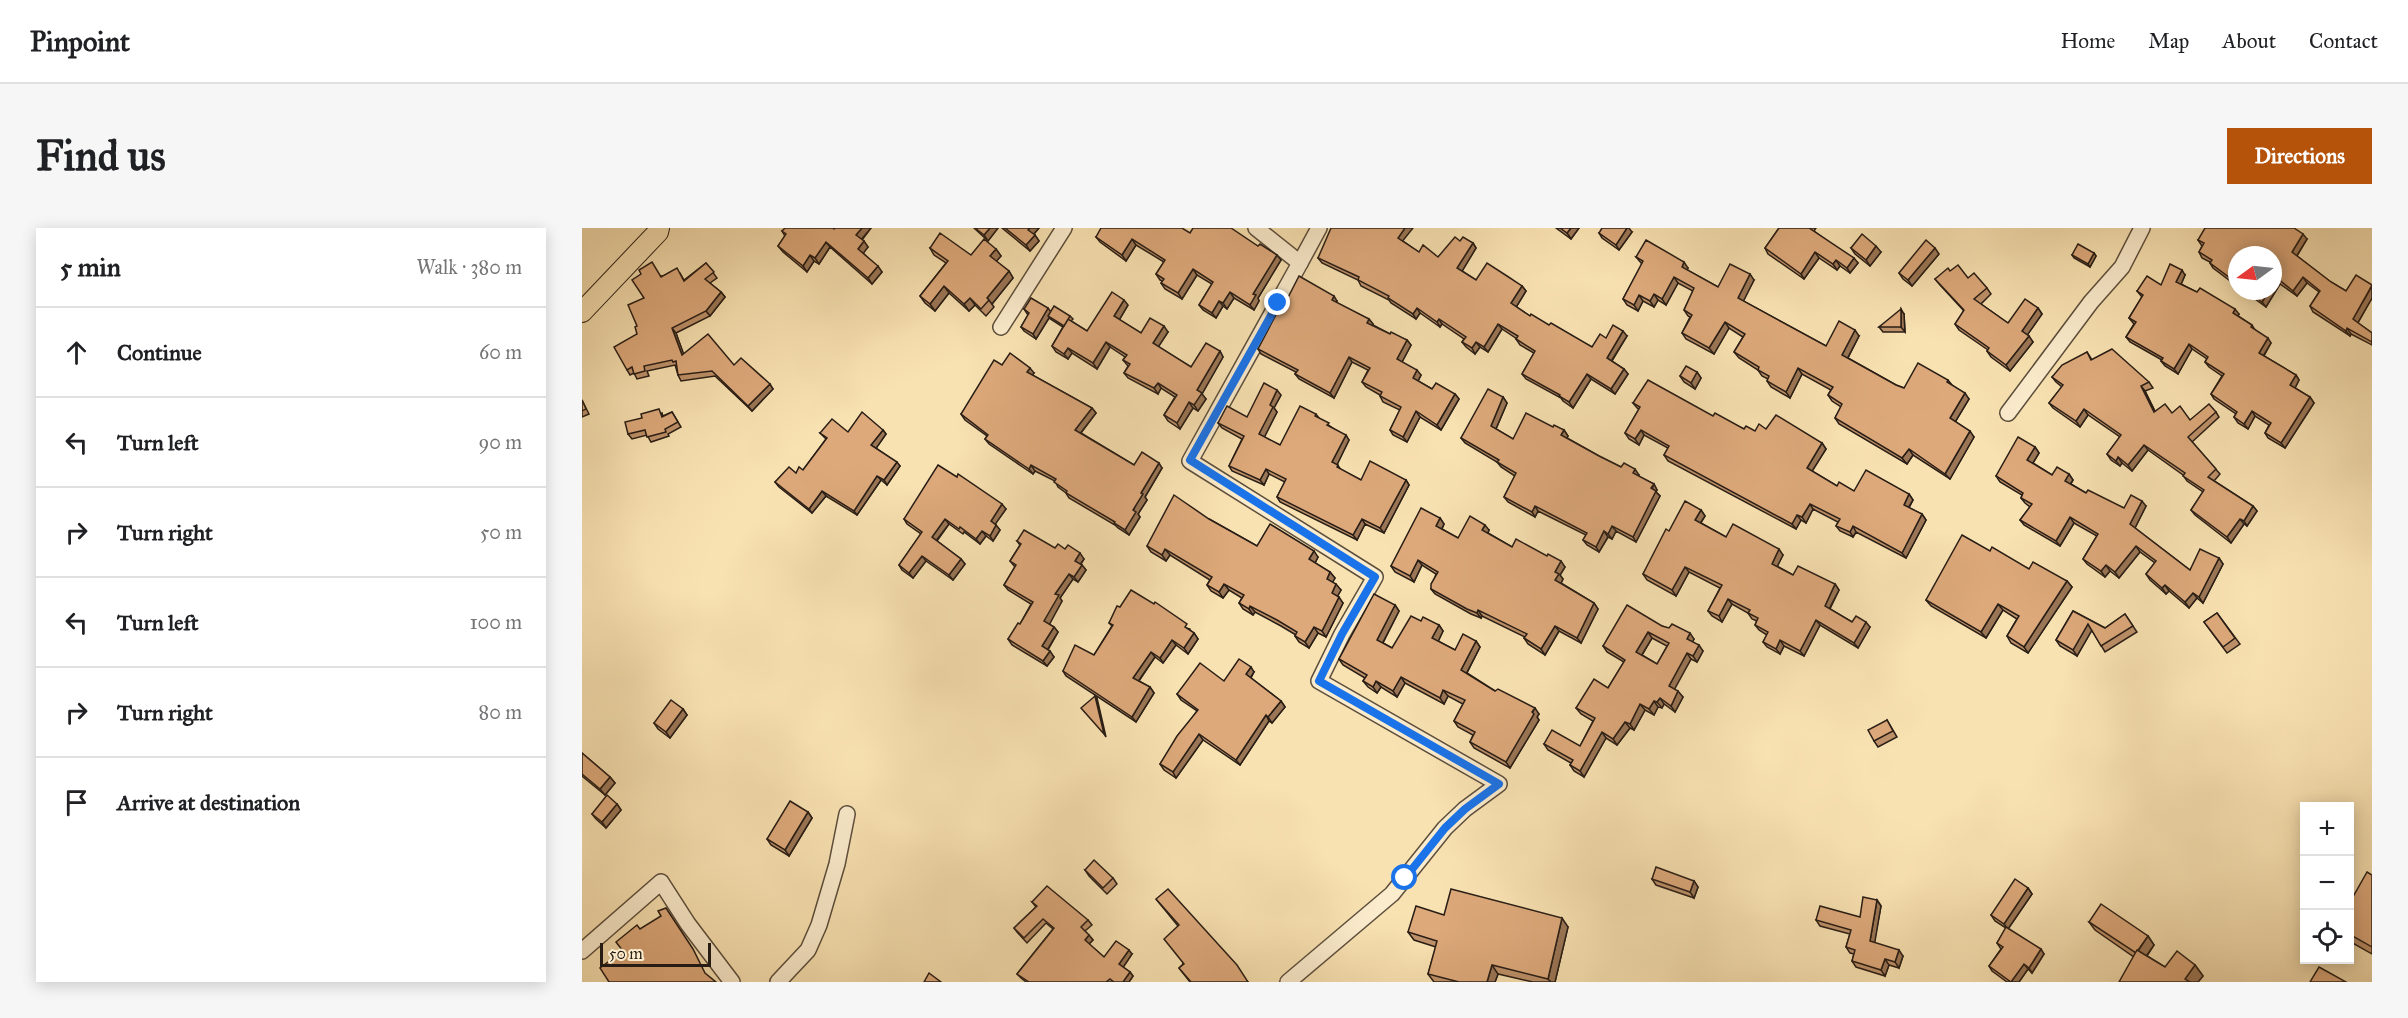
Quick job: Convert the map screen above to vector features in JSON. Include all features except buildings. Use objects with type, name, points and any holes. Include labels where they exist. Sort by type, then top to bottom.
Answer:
[{"type":"main road","points":[[582,312],[658,232],[659,228]]},
{"type":"street","points":[[1000,327],[1064,228]]},
{"type":"street","points":[[1256,228],[1300,263]]},
{"type":"street","points":[[1288,982],[1392,894],[1445,828],[1465,809],[1499,784],[1319,681],[1342,634],[1375,577],[1190,460],[1319,228]]},
{"type":"street","points":[[2008,413],[2091,302],[2122,267],[2142,228]]},
{"type":"street","points":[[778,982],[808,950],[819,925],[837,864],[847,814]]},
{"type":"street","points":[[582,951],[661,882],[688,924],[732,982]]},
{"type":"route","points":[[1278,303],[1190,460],[1375,577],[1342,634],[1319,681],[1499,784],[1465,809],[1445,828],[1405,878]]}]
